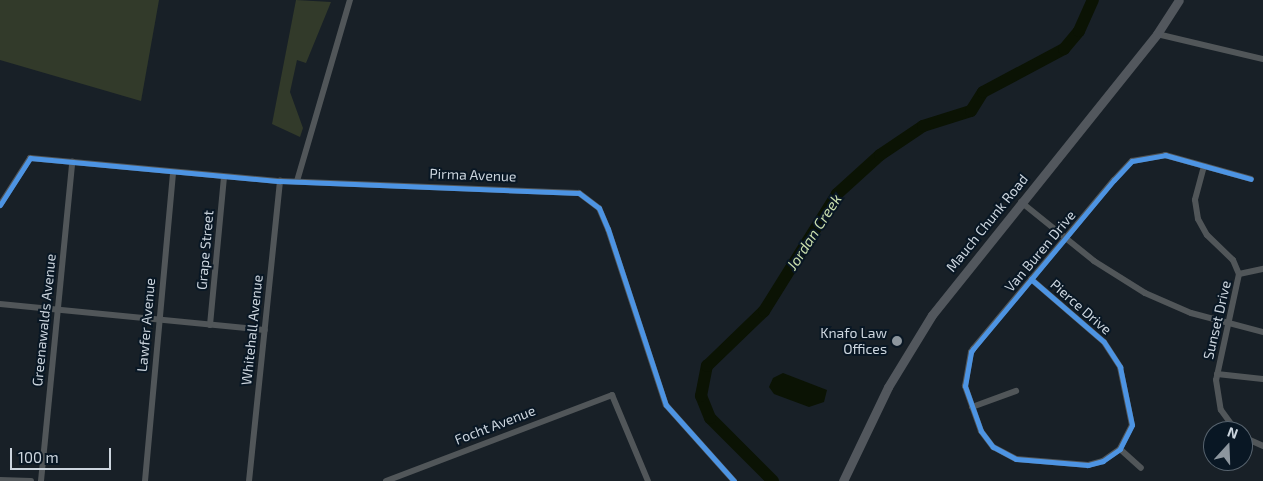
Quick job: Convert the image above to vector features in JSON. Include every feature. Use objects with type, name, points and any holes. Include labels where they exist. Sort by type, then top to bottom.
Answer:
[{"type":"main road","name":"Mauch Chunk Road","points":[[843,481],[888,387],[932,315],[1157,34],[1179,0]]},
{"type":"street","points":[[297,181],[350,0]]},
{"type":"street","points":[[1157,34],[1263,59]]},
{"type":"street","name":"Van Buren Drive","points":[[1120,449],[1103,461],[1088,465],[1016,459],[993,447],[972,407],[964,378],[967,360],[1031,280],[1132,161],[1158,154],[1251,179]]},
{"type":"street","name":"Pirma Avenue","points":[[0,205],[30,158],[280,181],[562,189],[587,197],[599,208],[608,229],[666,405],[734,481]]},
{"type":"street","name":"Greenawalds Avenue","points":[[42,481],[72,162]]},
{"type":"street","name":"Sunset Drive","points":[[1204,166],[1195,200],[1198,219],[1207,235],[1233,260],[1239,274],[1230,325],[1217,374],[1218,402],[1230,421]]},
{"type":"street","name":"Lawfer Avenue","points":[[145,481],[173,172]]},
{"type":"street","name":"Grape Street","points":[[210,325],[224,177]]},
{"type":"street","name":"Whitehall Avenue","points":[[249,481],[280,181]]},
{"type":"street","points":[[1021,202],[1066,238],[1145,293],[1230,325],[1263,332]]},
{"type":"street","points":[[1239,274],[1263,269]]},
{"type":"street","name":"Pierce Drive","points":[[1031,280],[1116,357],[1132,416],[1130,433],[1120,449]]},
{"type":"street","points":[[0,304],[265,330]]},
{"type":"street","points":[[1217,374],[1263,379]]},
{"type":"street","points":[[972,407],[1016,391]]},
{"type":"street","name":"Focht Avenue","points":[[386,481],[612,395],[648,481]]},
{"type":"street","points":[[1120,449],[1141,468]]},
{"type":"street","points":[[408,473],[411,481]]},
{"type":"street","points":[[0,480],[31,481]]},
{"type":"green space","points":[[0,0],[159,0],[141,101],[0,60]]},
{"type":"green space","points":[[296,0],[331,2],[306,63],[297,60],[290,92],[303,128],[300,137],[272,124]]},
{"type":"shaded area","points":[[783,373],[827,390],[824,402],[809,407],[774,394],[769,387],[773,378]]},
{"type":"waterway","name":"Jordan Creek","points":[[773,481],[710,418],[701,396],[707,366],[764,311],[837,194],[880,155],[923,126],[971,111],[983,92],[1064,49],[1079,31],[1093,0]]},
{"type":"cycle path","points":[[1031,279],[1104,342],[1120,367],[1132,425],[1120,449],[1103,461],[1088,465],[1016,459],[993,447],[981,431],[965,386],[971,352],[973,349],[1114,180],[1132,161],[1165,155],[1251,179]]},
{"type":"cycle path","points":[[0,205],[30,158],[280,181],[579,193],[599,208],[608,229],[666,405],[734,481]]},
{"type":"place","name":"Knafo Law Offices","points":[[897,341]]}]
